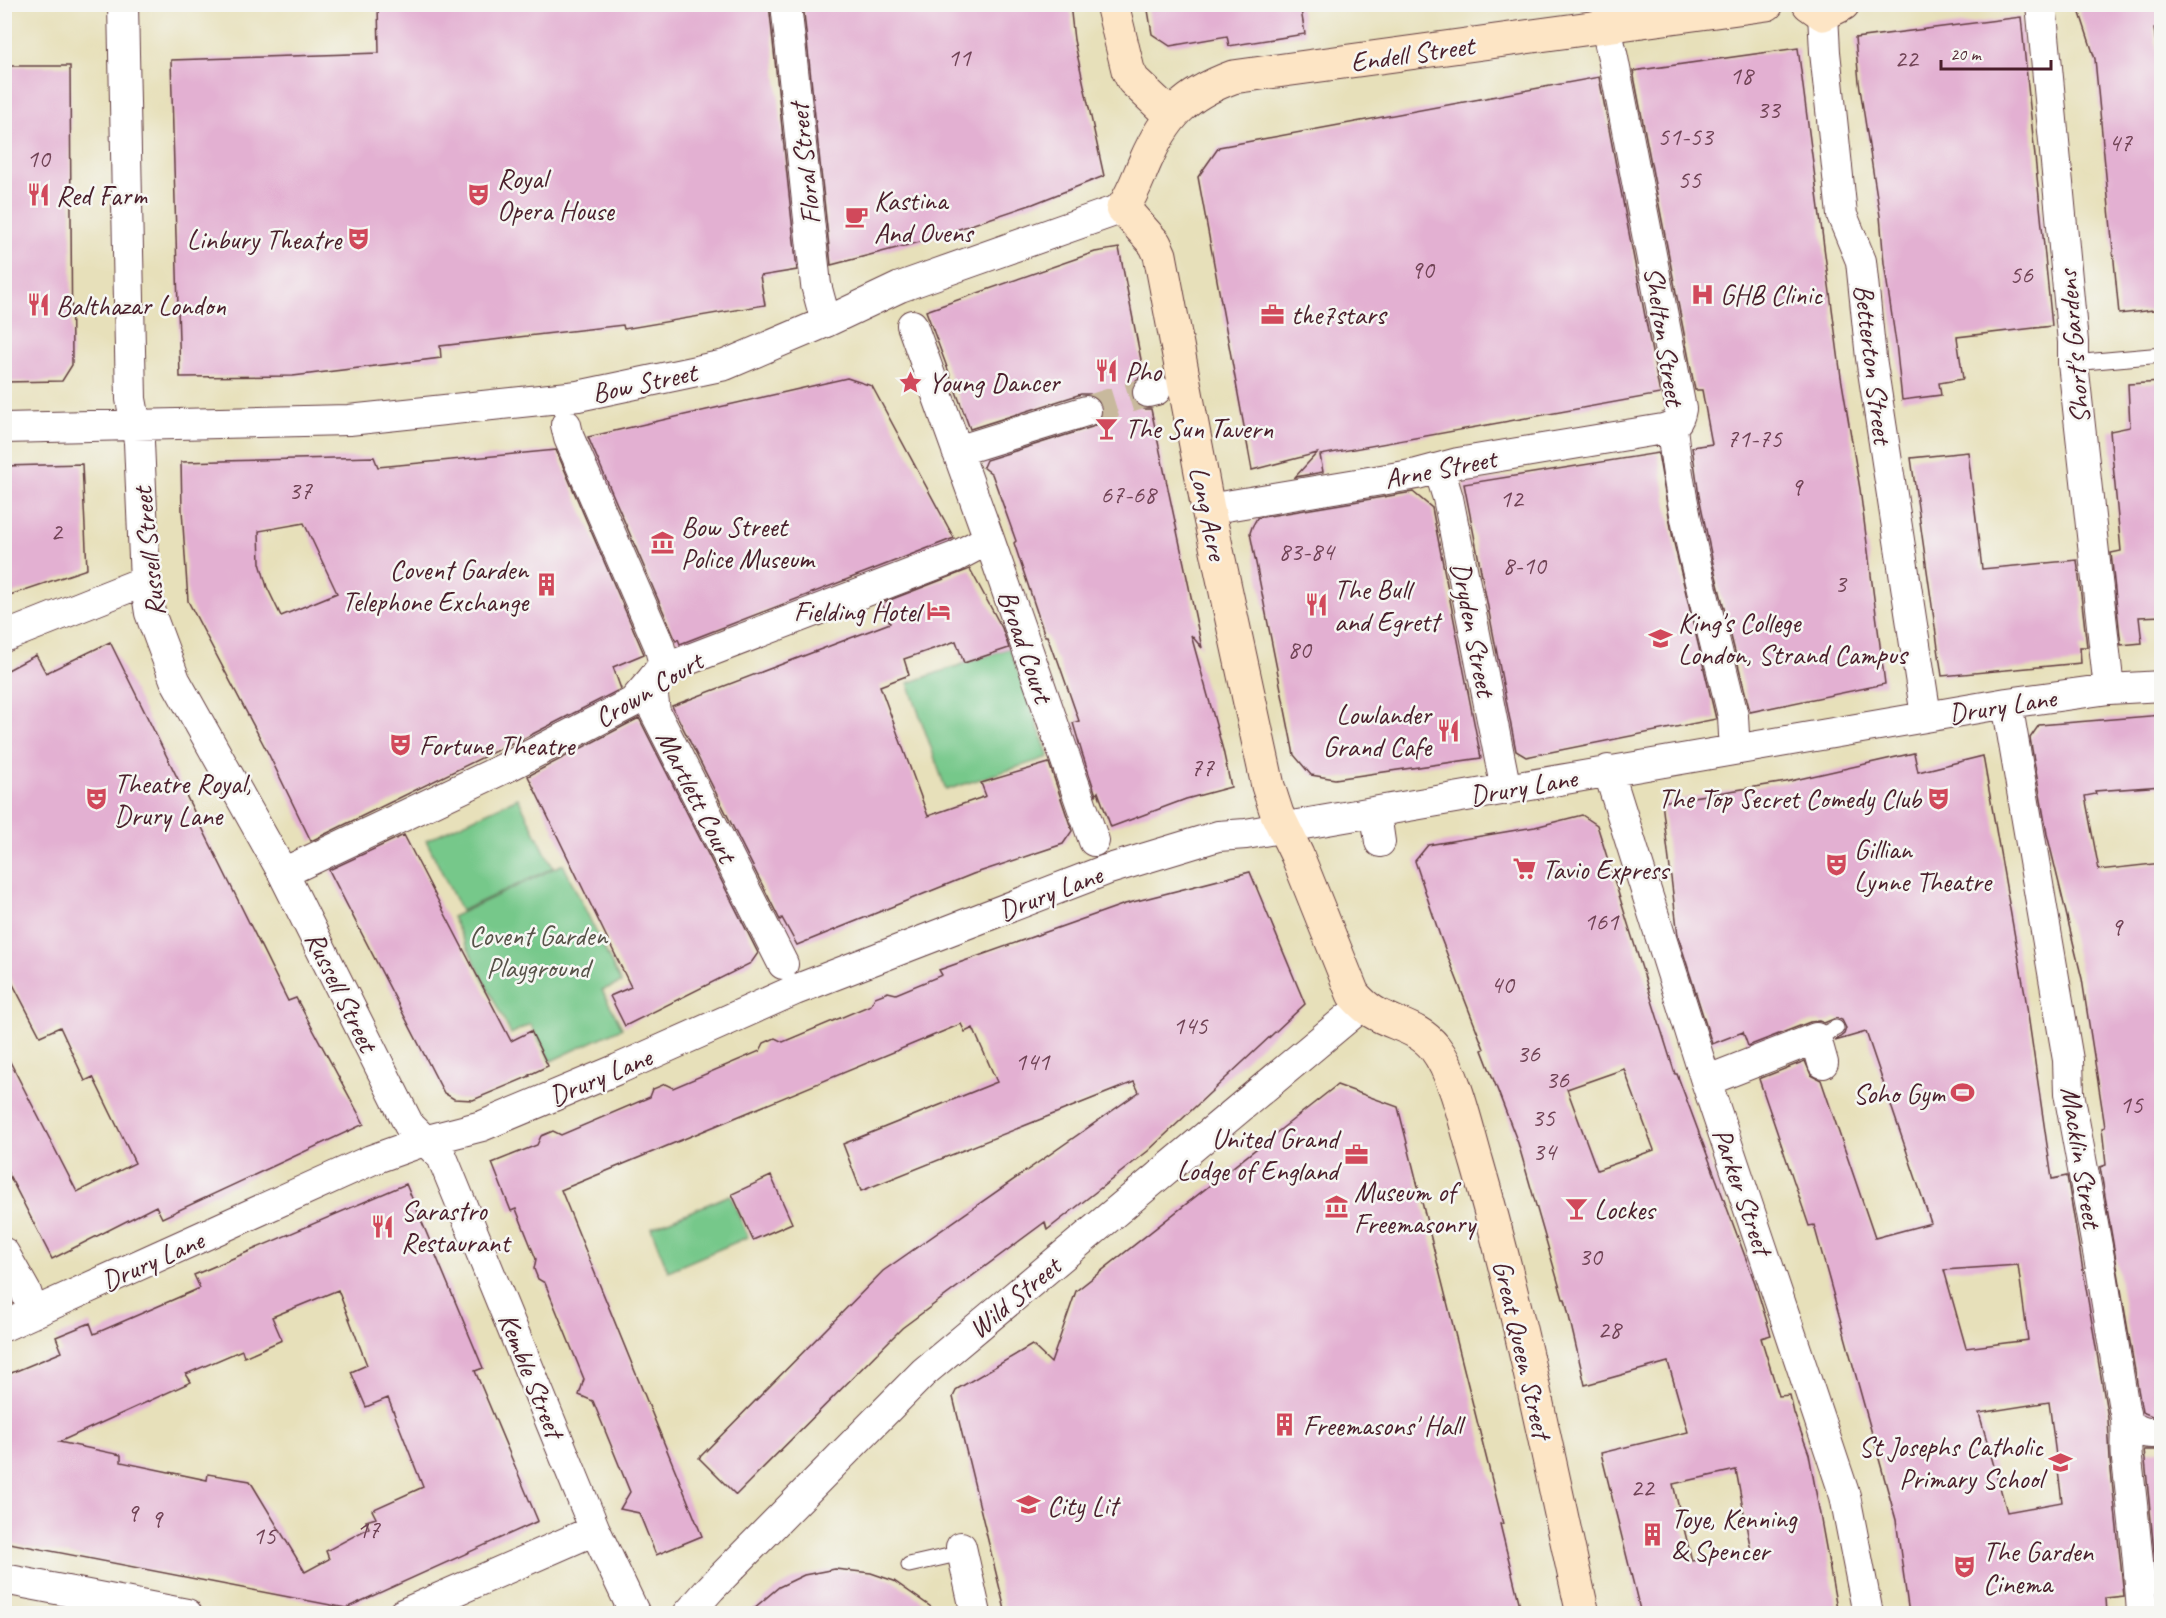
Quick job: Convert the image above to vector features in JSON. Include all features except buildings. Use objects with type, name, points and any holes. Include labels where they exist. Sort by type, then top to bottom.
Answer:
[{"type":"main road","points":[[1112,4],[1128,70],[1133,80],[1171,116]]},
{"type":"main road","name":"Endell Street","points":[[1123,208],[1171,116],[1197,93],[1210,85],[1233,77],[1603,16],[1767,4]]},
{"type":"main road","name":"Long Acre","points":[[1123,208],[1155,244],[1160,255],[1208,508],[1268,786],[1277,814],[1284,826]]},
{"type":"main road","name":"Great Queen Street","points":[[1284,826],[1353,994],[1373,1012],[1416,1031],[1427,1040],[1436,1049],[1455,1088],[1489,1203],[1583,1614]]},
{"type":"street","name":"Russell Street","points":[[123,4],[130,399],[139,442],[145,581],[150,613],[175,680],[284,873],[409,1125],[424,1141]]},
{"type":"street","name":"Floral Street","points":[[786,4],[816,285],[826,322]]},
{"type":"street","name":"Short's Gardens","points":[[2041,6],[2073,342],[2073,363],[2109,689]]},
{"type":"street","name":"Betterton Street","points":[[1825,8],[1825,52],[1842,215],[1861,261],[1870,358],[1926,716]]},
{"type":"street","name":"Shelton Street","points":[[1603,16],[1681,409],[1679,419],[1672,427],[1674,453],[1695,558],[1733,716],[1734,735]]},
{"type":"street","name":"Bow Street","points":[[4,428],[349,420],[570,398],[725,365],[826,322],[900,287],[1123,208]]},
{"type":"street","name":"Broad Court","points":[[912,325],[1094,842]]},
{"type":"street","points":[[957,451],[1086,411]]},
{"type":"street","points":[[566,425],[568,438],[659,645],[664,664],[651,681]]},
{"type":"street","name":"Arne Street","points":[[1208,508],[1418,474],[1458,463],[1672,427]]},
{"type":"street","name":"Dryden Street","points":[[1439,469],[1448,498],[1506,790]]},
{"type":"street","name":"Crown Court","points":[[284,873],[512,765],[633,702],[651,681],[682,662],[954,557],[989,539]]},
{"type":"street","points":[[4,637],[145,581]]},
{"type":"street","name":"Martlett Court","points":[[651,681],[655,712],[783,964]]},
{"type":"street","name":"Drury Lane","points":[[4,1326],[371,1160],[424,1141],[482,1126],[618,1069],[795,990],[1106,870],[1218,836],[1246,834],[2007,703],[2109,689],[2162,686]]},
{"type":"street","name":"Macklin Street","points":[[2007,703],[2068,1060],[2069,1093],[2127,1422],[2126,1446],[2142,1614]]},
{"type":"street","name":"Parker Street","points":[[1608,770],[1706,1081],[1845,1496],[1868,1614]]},
{"type":"street","name":"Wild Street","points":[[688,1614],[924,1372],[1363,1005]]},
{"type":"street","points":[[1706,1081],[1825,1043]]},
{"type":"street","name":"Kemble Street","points":[[424,1141],[442,1157],[595,1530],[635,1614]]},
{"type":"street","points":[[4,1254],[26,1292],[33,1313]]},
{"type":"street","points":[[2127,1422],[2143,1433],[2162,1432]]},
{"type":"street","points":[[403,1614],[595,1530]]},
{"type":"street","points":[[962,1550],[976,1614]]},
{"type":"street","points":[[4,1579],[187,1614]]},
{"type":"lane","points":[[2073,363],[2162,355]]},
{"type":"lane","points":[[909,1565],[962,1550]]},
{"type":"green space","points":[[1009,648],[1049,757],[946,790],[908,683]]},
{"type":"green space","points":[[518,798],[553,868],[461,911],[426,840]]},
{"type":"green space","name":"Covent Garden Playground","points":[[563,864],[621,983],[602,990],[622,1028],[551,1061],[530,1024],[511,1034],[452,917]]},
{"type":"green space","points":[[730,1195],[748,1237],[668,1271],[651,1228]]},
{"type":"tunnel","points":[[1086,411],[1148,392]]},
{"type":"place","name":"Royal Opera House","points":[[479,194]]},
{"type":"place","name":"Red Farm","points":[[38,195]]},
{"type":"place","name":"Kastina And Ovens","points":[[856,216]]},
{"type":"place","name":"Linbury Theatre","points":[[359,239]]},
{"type":"place","name":"GHB Clinic","points":[[1702,294]]},
{"type":"place","name":"Balthazar London","points":[[38,305]]},
{"type":"place","name":"the7stars","points":[[1273,314]]},
{"type":"place","name":"Pho","points":[[1107,371]]},
{"type":"place","name":"Young Dancer","points":[[910,382]]},
{"type":"place","name":"The Sun Tavern","points":[[1107,428]]},
{"type":"place","name":"Bow Street Police Museum","points":[[663,542]]},
{"type":"place","name":"Covent Garden Telephone Exchange","points":[[546,585]]},
{"type":"place","name":"The Bull and Egrett","points":[[1316,605]]},
{"type":"place","name":"Fielding Hotel","points":[[938,611]]},
{"type":"place","name":"King's College London, Strand Campus","points":[[1660,638]]},
{"type":"place","name":"Lowlander Grand Cafe","points":[[1449,730]]},
{"type":"place","name":"Fortune Theatre","points":[[401,745]]},
{"type":"place","name":"The Top Secret Comedy Club","points":[[1939,798]]},
{"type":"place","name":"Theatre Royal, Drury Lane","points":[[96,799]]},
{"type":"place","name":"Gillian Lynne Theatre","points":[[1836,865]]},
{"type":"place","name":"Tavio Express","points":[[1524,869]]},
{"type":"place","name":"Soho Gym","points":[[1963,1093]]},
{"type":"place","name":"United Grand Lodge of England","points":[[1356,1154]]},
{"type":"place","name":"Museum of Freemasonry","points":[[1336,1207]]},
{"type":"place","name":"Lockes","points":[[1576,1209]]},
{"type":"place","name":"Sarastro Restaurant","points":[[383,1226]]},
{"type":"place","name":"Freemasons' Hall","points":[[1285,1425]]},
{"type":"place","name":"St Josephs Catholic Primary School","points":[[2061,1462]]},
{"type":"place","name":"City Lit","points":[[1029,1505]]},
{"type":"place","name":"Toye, Kenning & Spencer","points":[[1653,1534]]},
{"type":"place","name":"The Garden Cinema","points":[[1965,1567]]}]
